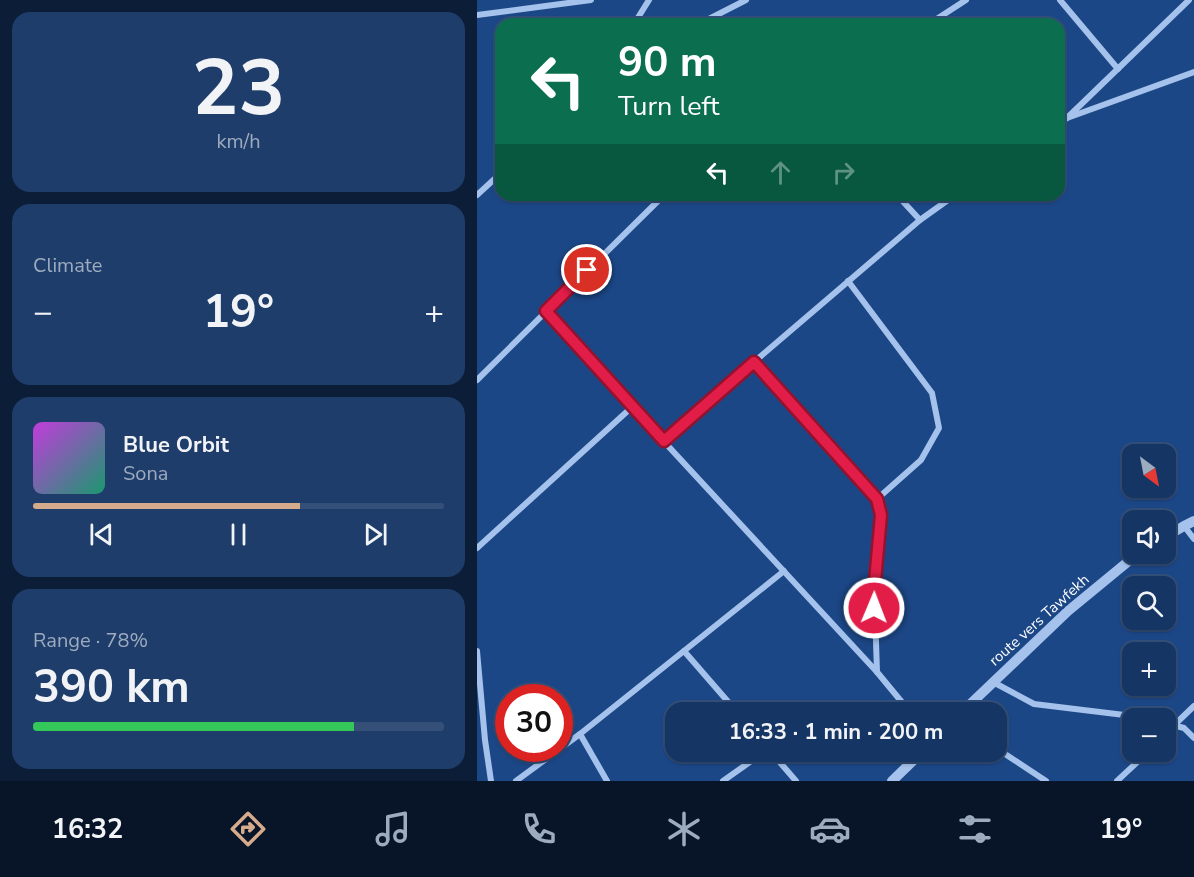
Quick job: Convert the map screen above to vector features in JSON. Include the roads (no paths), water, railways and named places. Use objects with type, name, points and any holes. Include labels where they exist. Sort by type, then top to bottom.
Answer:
[{"type":"street","points":[[477,15],[591,0]]},
{"type":"street","points":[[638,18],[649,0]]},
{"type":"street","points":[[711,18],[746,0]]},
{"type":"street","points":[[1060,0],[1118,69]]},
{"type":"street","points":[[1067,118],[1189,0]]},
{"type":"street","points":[[937,18],[961,1]]},
{"type":"street","points":[[1067,118],[1194,72]]},
{"type":"street","points":[[477,195],[495,178]]},
{"type":"street","points":[[477,380],[658,201]]},
{"type":"street","points":[[903,201],[920,220]]},
{"type":"street","points":[[664,441],[848,281],[920,220],[947,201]]},
{"type":"street","points":[[848,281],[932,393],[939,428],[921,460],[877,499]]},
{"type":"street","points":[[546,311],[877,672],[902,702]]},
{"type":"street","points":[[754,362],[877,499],[881,515],[874,608],[877,672]]},
{"type":"street","points":[[477,548],[632,407]]},
{"type":"street","points":[[1176,531],[1189,523],[1194,539]]},
{"type":"street","name":"route vers Tawfekh","points":[[972,702],[1068,610],[1125,564]]},
{"type":"street","points":[[516,781],[580,734],[784,572]]},
{"type":"street","points":[[477,651],[491,781]]},
{"type":"street","points":[[684,651],[728,702]]},
{"type":"street","points":[[993,682],[1034,704],[1122,715]]},
{"type":"street","points":[[1176,723],[1194,706]]},
{"type":"street","points":[[1176,726],[1184,728],[1194,738]]},
{"type":"street","points":[[580,734],[607,781]]},
{"type":"street","points":[[477,743],[485,740]]},
{"type":"street","points":[[1007,755],[1046,781]]},
{"type":"street","points":[[723,781],[750,762]]},
{"type":"street","points":[[780,762],[796,781]]},
{"type":"street","points":[[895,780],[912,762]]},
{"type":"street","points":[[1117,781],[1137,762]]}]
